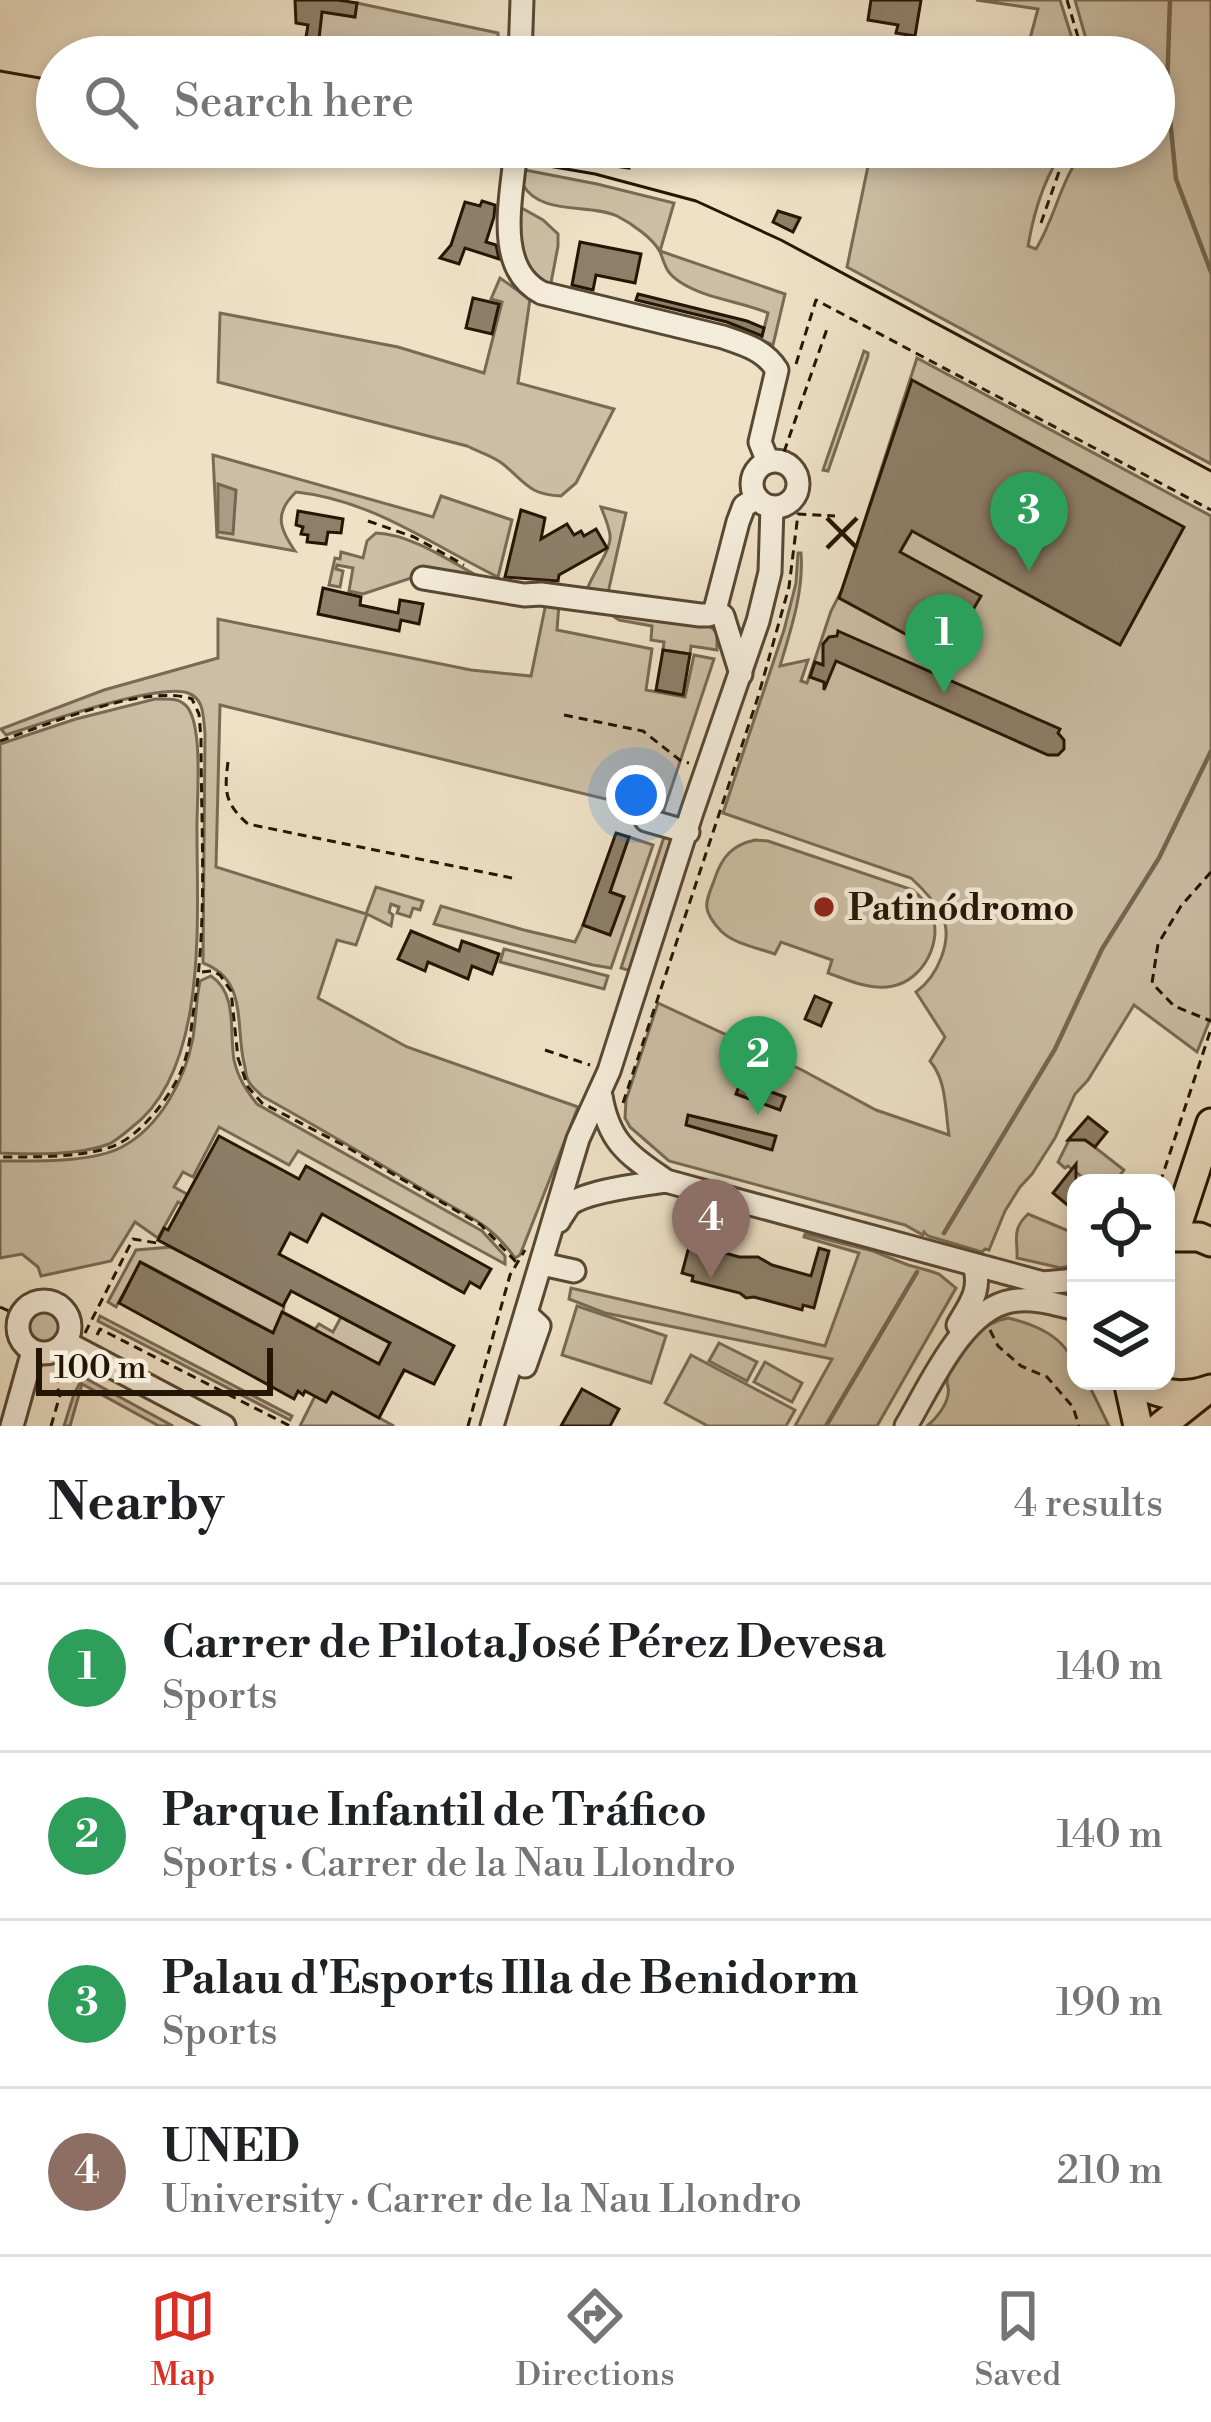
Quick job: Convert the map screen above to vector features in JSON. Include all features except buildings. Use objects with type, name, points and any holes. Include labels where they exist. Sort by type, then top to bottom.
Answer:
[{"type":"main road","points":[[1175,1222],[1211,1123]]},
{"type":"main road","points":[[1175,1236],[1211,1242]]},
{"type":"main road","points":[[1132,1390],[1138,1426]]},
{"type":"main road","points":[[1149,1390],[1175,1396],[1206,1391]]},
{"type":"main road","points":[[1161,1426],[1206,1391]]},
{"type":"street","points":[[521,36],[522,0]]},
{"type":"street","points":[[423,578],[524,595],[710,615],[744,506],[789,502],[795,495],[797,480],[790,467],[776,461],[760,442],[778,370],[748,345],[532,288],[518,274],[511,255],[514,168]]},
{"type":"street","points":[[492,1426],[578,1139],[601,1095],[741,674],[770,572],[764,503],[753,492],[753,477],[771,455]]},
{"type":"street","points":[[715,610],[723,616],[741,674]]},
{"type":"street","points":[[646,820],[688,832]]},
{"type":"street","points":[[601,1095],[605,1124],[615,1138],[666,1181],[1043,1283],[1067,1281]]},
{"type":"street","points":[[554,1228],[569,1204],[629,1186],[666,1181]]},
{"type":"street","points":[[919,1404],[919,1389],[976,1294],[979,1279],[974,1265]]},
{"type":"street","points":[[541,1268],[574,1271]]},
{"type":"street","points":[[906,1426],[962,1333],[981,1313],[1013,1300],[1067,1307]]},
{"type":"street","points":[[75,1353],[68,1317],[56,1305],[40,1302],[10,1312],[22,1341],[33,1351],[75,1353],[224,1426]]},
{"type":"street","points":[[506,1426],[538,1325],[526,1314]]},
{"type":"street","points":[[12,1426],[33,1351]]},
{"type":"path","points":[[1067,0],[1078,36]]},
{"type":"path","points":[[1041,223],[1061,168]]},
{"type":"path","points":[[795,368],[816,300],[1211,509]]},
{"type":"path","points":[[771,455],[785,452],[828,326]]},
{"type":"path","points":[[621,1108],[758,698],[789,587],[798,514],[835,516]]},
{"type":"path","points":[[368,521],[414,537],[468,567]]},
{"type":"path","points":[[0,741],[136,698],[178,694],[192,699],[199,713],[200,972],[185,1062],[141,1129],[116,1146],[0,1157]]},
{"type":"path","points":[[564,715],[644,731],[681,761],[708,768]]},
{"type":"path","points":[[228,762],[225,785],[231,809],[248,824],[512,878]]},
{"type":"path","points":[[1211,872],[1181,906],[1158,944],[1152,983],[1174,1006],[1211,1022]]},
{"type":"path","points":[[200,972],[220,975],[231,991],[238,1058],[248,1088],[262,1103],[481,1225],[516,1264],[541,1268]]},
{"type":"path","points":[[1163,1174],[1211,1029]]},
{"type":"path","points":[[545,1050],[609,1071]]},
{"type":"path","points":[[51,1426],[60,1395],[58,1377],[66,1371],[133,1239],[157,1243]]},
{"type":"path","points":[[981,1313],[998,1346],[1021,1366],[1047,1377],[1073,1407],[1079,1426]]},
{"type":"path","points":[[100,1329],[290,1426]]},
{"type":"shaded area","points":[[976,0],[1060,0],[1071,36],[1031,36],[1038,9]]},
{"type":"shaded area","points":[[1075,0],[1211,0],[1211,464],[847,267],[868,168],[1053,168],[1028,246],[1036,249],[1073,168],[1175,168],[1175,36],[1085,36]]},
{"type":"shaded area","points":[[357,3],[498,36],[318,36],[322,10],[354,17]]},
{"type":"shaded area","points":[[525,170],[674,203],[660,251],[785,294],[773,345],[761,340],[768,313],[680,282],[653,242],[617,216],[541,201],[523,185]]},
{"type":"shaded area","points":[[520,207],[558,234],[550,288],[540,285],[517,248]]},
{"type":"shaded area","points":[[500,278],[530,299],[518,383],[614,409],[576,483],[561,496],[534,490],[499,461],[467,446],[218,382],[220,313],[398,347],[484,373],[502,302],[491,299]]},
{"type":"shaded area","points":[[864,351],[868,356],[828,471],[823,470]]},
{"type":"shaded area","points":[[917,358],[1211,516],[1211,1017],[1197,1052],[1134,1005],[1075,1094],[1055,1138],[1005,1211],[989,1250],[982,1252],[905,1225],[669,1161],[625,1118],[626,1100],[658,1003],[876,1110],[949,1135],[942,1087],[930,1061],[945,1037],[916,992],[937,968],[945,946],[945,925],[935,904],[911,878],[723,813],[784,630],[798,553],[799,596],[780,666],[808,660],[801,681],[807,683],[843,588]]},
{"type":"shaded area","points":[[213,455],[433,517],[441,496],[512,520],[498,577],[376,514],[296,492],[284,507],[281,521],[295,551],[217,537]]},
{"type":"shaded area","points":[[218,484],[236,490],[233,534],[218,532]]},
{"type":"shaded area","points":[[601,507],[626,513],[607,597],[587,590],[610,541]]},
{"type":"shaded area","points":[[376,533],[422,546],[496,586],[414,577],[363,594],[349,591],[353,568],[337,565],[343,571],[340,587],[329,585],[335,558],[340,559],[341,552],[363,558],[367,541]]},
{"type":"shaded area","points":[[546,603],[559,604],[557,630],[652,649],[646,690],[685,697],[694,655],[714,659],[663,813],[220,705],[216,867],[366,914],[376,887],[423,901],[410,917],[397,913],[399,907],[391,904],[391,926],[367,914],[356,945],[337,940],[318,998],[407,1047],[578,1107],[515,1258],[478,1222],[262,1096],[249,1082],[233,992],[227,980],[203,963],[205,733],[198,700],[188,693],[153,693],[6,735],[1,729],[104,690],[218,658],[218,619],[471,670],[531,676]]},
{"type":"shaded area","points":[[613,609],[705,621],[717,633],[717,650],[691,646],[690,654],[663,650],[664,642],[651,640],[652,626],[619,620]]},
{"type":"shaded area","points":[[155,699],[185,704],[193,719],[198,751],[193,992],[174,1070],[156,1103],[109,1144],[69,1152],[0,1153],[0,744]]},
{"type":"shaded area","points":[[629,837],[653,845],[611,968],[434,924],[441,906],[575,942],[583,925],[610,934],[624,897],[610,892]]},
{"type":"shaded area","points":[[664,837],[673,840],[631,971],[621,968]]},
{"type":"shaded area","name":"Patinódromo","points":[[755,840],[913,890],[928,906],[934,923],[933,947],[922,968],[893,986],[868,986],[828,973],[832,960],[781,942],[775,954],[726,935],[707,910],[708,899],[725,858]]},
{"type":"shaded area","points":[[504,949],[608,976],[604,989],[500,962]]},
{"type":"shaded area","points":[[211,976],[225,993],[236,1066],[257,1104],[482,1231],[505,1256],[505,1264],[298,1151],[289,1165],[219,1127],[193,1177],[183,1172],[174,1187],[251,1229],[247,1238],[178,1202],[158,1238],[135,1222],[111,1261],[41,1276],[38,1267],[22,1254],[0,1258],[0,1161],[95,1156],[136,1138],[177,1085],[193,1038],[200,981]]},
{"type":"shaded area","points":[[1070,1138],[1083,1138],[1124,1170],[1121,1174],[1078,1174],[1058,1162]]},
{"type":"shaded area","points":[[1028,1214],[1067,1230],[1067,1266],[1017,1258],[1017,1230]]},
{"type":"shaded area","points":[[805,1234],[939,1274],[956,1288],[877,1426],[795,1426],[832,1359],[605,1313],[569,1299],[571,1288],[825,1346],[859,1253]]},
{"type":"shaded area","points":[[171,1247],[284,1306],[283,1312],[315,1329],[319,1324],[333,1332],[341,1317],[390,1343],[382,1358],[405,1370],[401,1376],[331,1338],[315,1355],[141,1262],[116,1307],[108,1302],[136,1250]]},
{"type":"shaded area","points":[[577,1306],[666,1336],[651,1383],[562,1355]]},
{"type":"shaded area","points":[[44,1310],[56,1315],[61,1327],[56,1339],[44,1344],[32,1339],[27,1327],[32,1315]]},
{"type":"shaded area","points":[[100,1316],[292,1416],[290,1420],[98,1321]]},
{"type":"shaded area","points":[[1008,1318],[1055,1338],[1067,1352],[1067,1390],[1091,1390],[1109,1426],[927,1426],[945,1404],[948,1376],[963,1347],[988,1325]]},
{"type":"shaded area","points":[[719,1343],[757,1362],[747,1381],[709,1361]]},
{"type":"shaded area","points":[[691,1355],[795,1410],[786,1426],[708,1426],[665,1403]]},
{"type":"shaded area","points":[[765,1362],[802,1383],[792,1402],[754,1382]]},
{"type":"shaded area","points":[[83,1377],[173,1426],[159,1426],[82,1384],[70,1426],[64,1426]]},
{"type":"shaded area","points":[[332,1392],[394,1426],[300,1426],[315,1396],[326,1402]]},
{"type":"waterway","points":[[1169,36],[1170,0]]},
{"type":"waterway","points":[[1175,168],[1211,272]]},
{"type":"waterway","points":[[944,1233],[1055,1049],[1102,949],[1159,858],[1211,751]]},
{"type":"waterway","points":[[826,1426],[917,1272]]},
{"type":"tram line","points":[[0,71],[36,77]]},
{"type":"tram line","points":[[560,168],[696,201],[781,240],[1211,471]]},
{"type":"place","name":"Palau d'Esports Illa de Benidorm","points":[[1029,571]]},
{"type":"place","name":"Carrer de Pilota José Pérez Devesa","points":[[944,693]]},
{"type":"place","name":"Patinódromo","points":[[824,907]]},
{"type":"place","name":"Parque Infantil de Tráfico","points":[[758,1115]]},
{"type":"place","name":"UNED","points":[[711,1278]]}]
